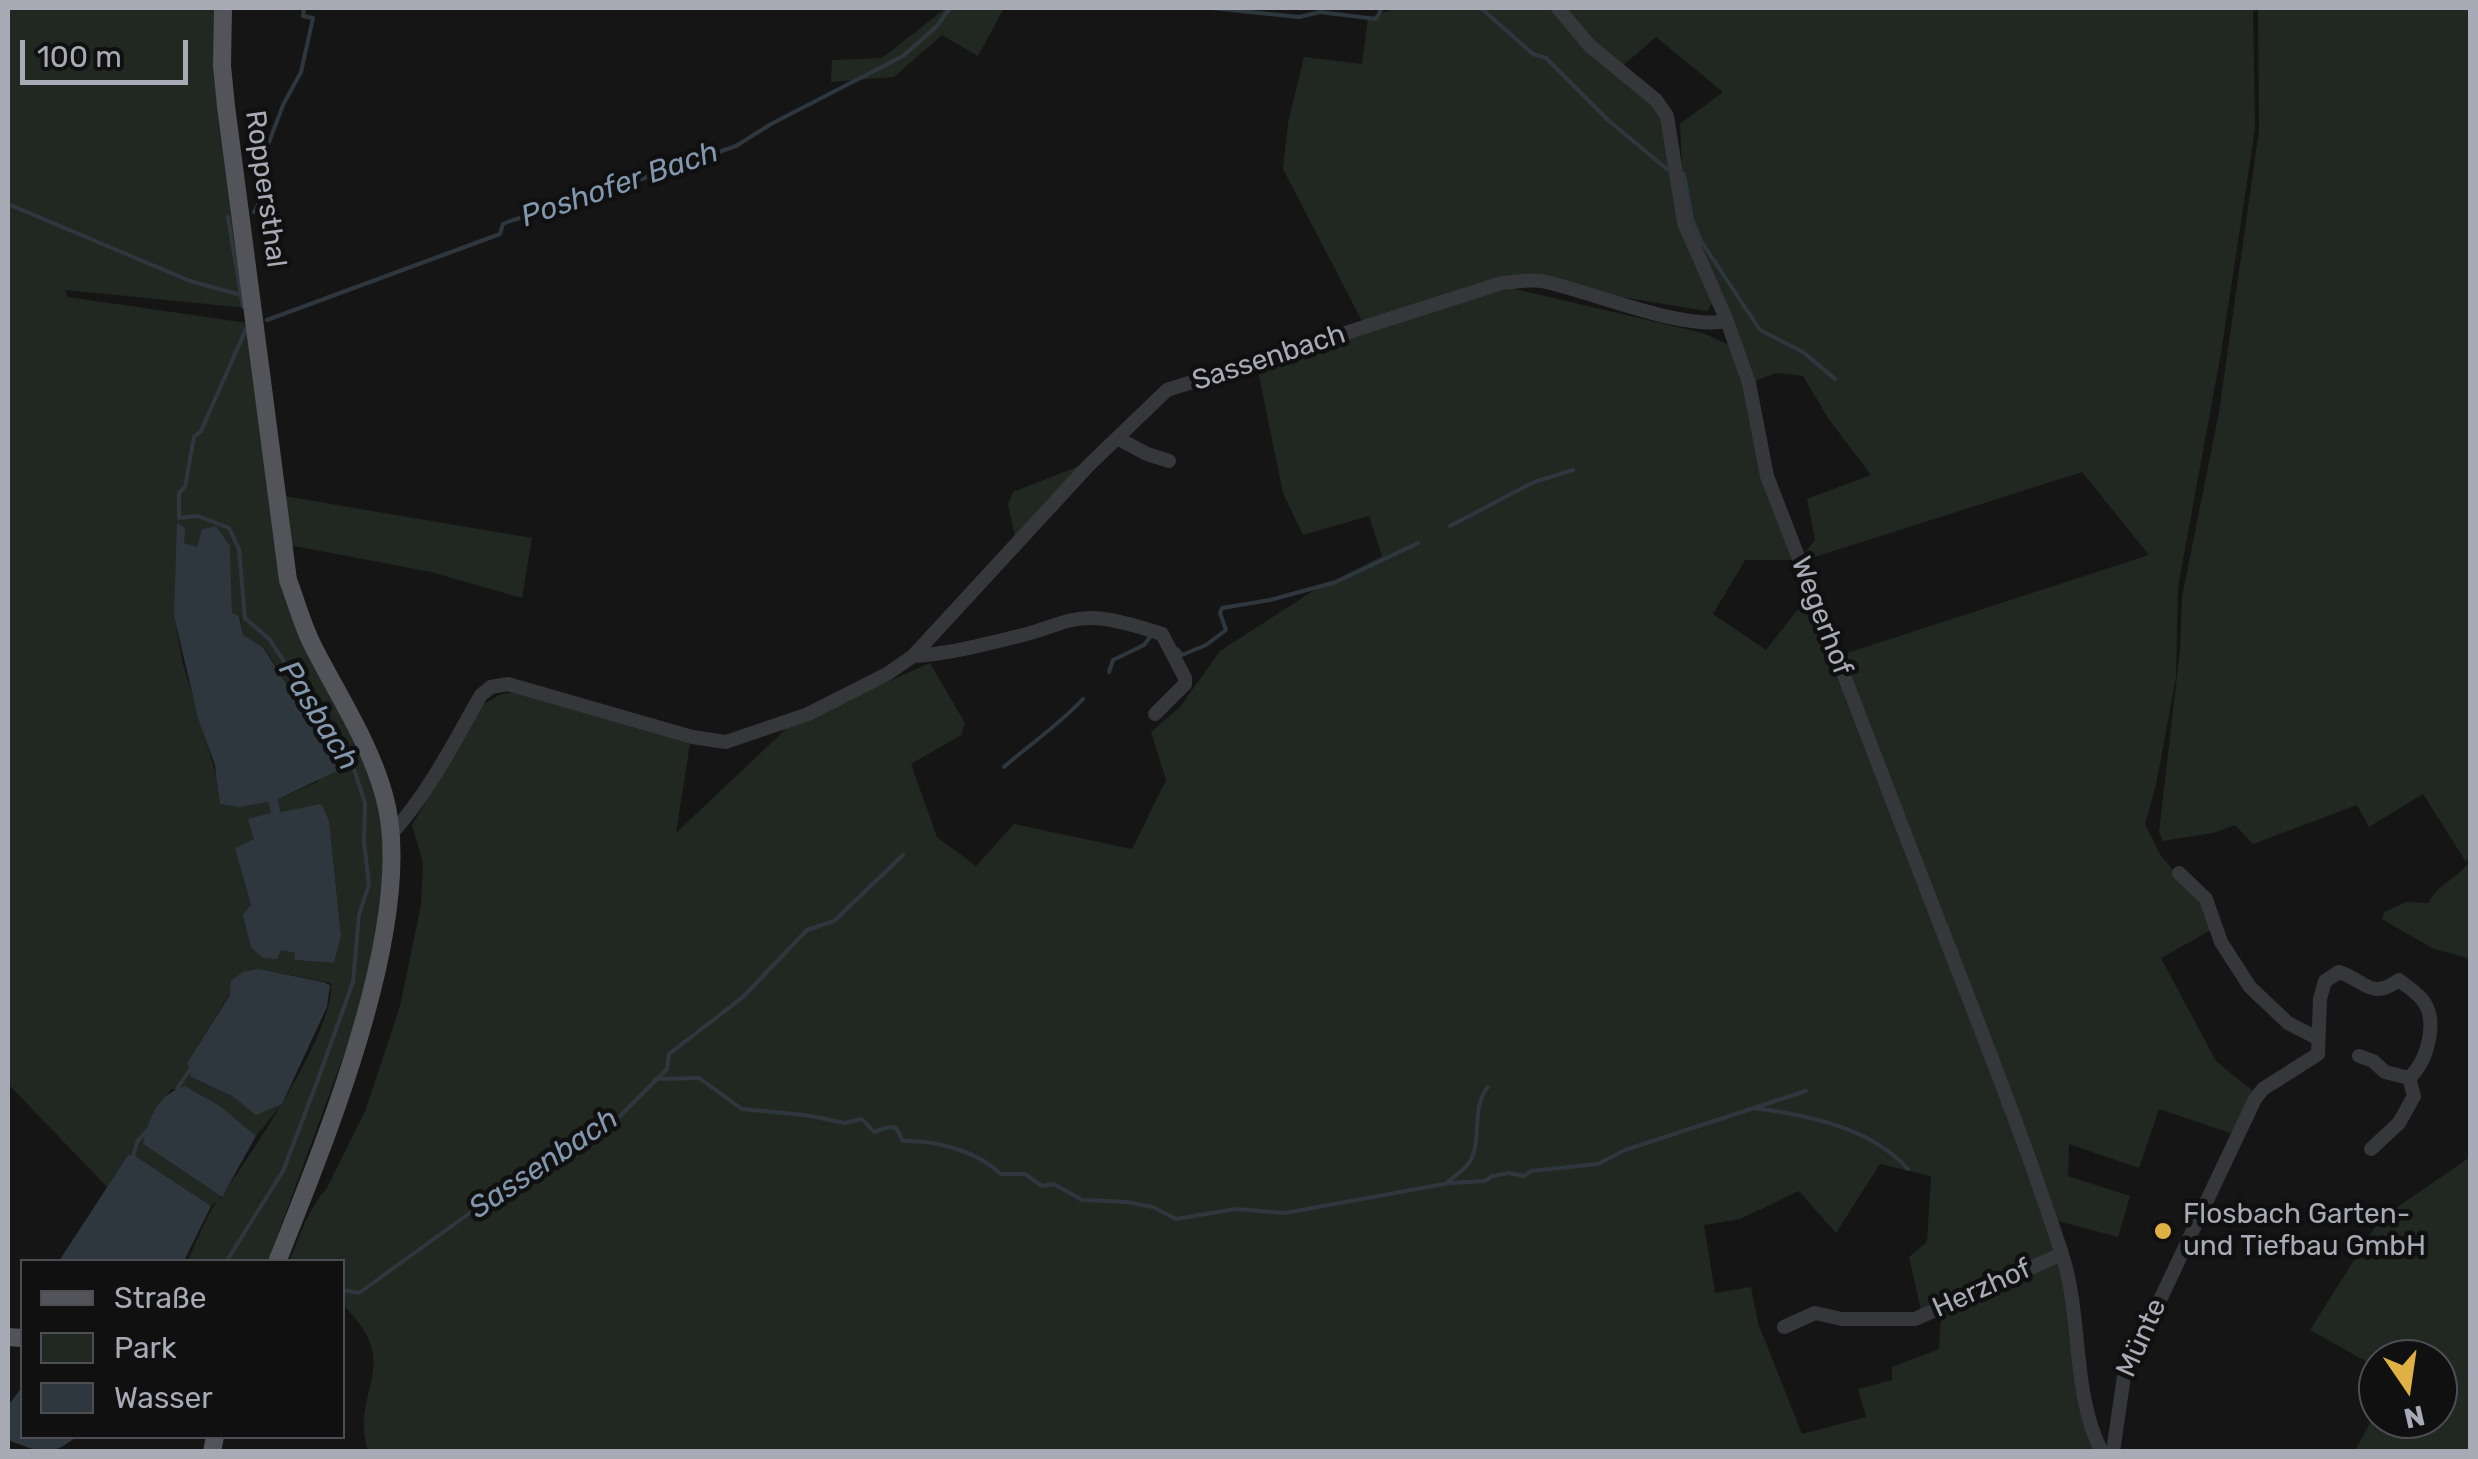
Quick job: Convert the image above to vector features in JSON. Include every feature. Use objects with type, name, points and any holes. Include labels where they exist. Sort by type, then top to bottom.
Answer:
[{"type":"main road","name":"Roppersthal","points":[[223,8],[222,66],[288,580],[310,641],[372,760],[393,832],[390,897],[371,993],[338,1098],[278,1259]]},
{"type":"street","name":"Wegerhof","points":[[1558,8],[1590,46],[1664,108],[1676,155],[1684,223],[1728,320],[1749,384],[1767,476],[1975,1015],[2062,1254],[2073,1294],[2090,1424],[2102,1452]]},
{"type":"street","name":"Sassenbach","points":[[393,832],[412,812],[480,695],[492,687],[508,684],[726,742],[808,714],[888,674],[913,656],[972,589],[1167,390],[1502,283],[1537,280],[1688,319],[1714,324],[1728,320]]},
{"type":"street","points":[[1117,438],[1169,461]]},
{"type":"street","name":"Sassenbach","points":[[913,656],[1031,633],[1075,619],[1096,618],[1146,628],[1162,634],[1186,684],[1155,714]]},
{"type":"street","points":[[2179,873],[2206,899],[2221,942],[2250,987],[2288,1023],[2317,1038],[2325,981],[2339,972],[2356,977],[2361,985],[2383,990],[2398,980],[2424,1001],[2430,1014],[2426,1050],[2418,1070],[2409,1078]]},
{"type":"street","name":"Münte","points":[[2114,1452],[2124,1376],[2255,1099],[2263,1089],[2318,1054],[2317,1038]]},
{"type":"street","points":[[2359,1056],[2385,1072],[2409,1078]]},
{"type":"street","points":[[2370,1149],[2399,1123],[2414,1096],[2409,1078]]},
{"type":"street","name":"Herzhof","points":[[1784,1327],[1815,1313],[1842,1319],[1915,1319],[2062,1254]]},
{"type":"green space","points":[[8,8],[216,8],[247,308],[65,290],[68,297],[248,323],[276,550],[376,793],[384,834],[382,897],[366,995],[269,1259],[188,1259],[218,1200],[211,1206],[134,1155],[128,1155],[107,1187],[8,1084]],"holes":[[[183,543],[197,547],[230,546],[232,613],[240,617],[243,635],[264,647],[334,754],[317,782],[278,799],[279,812],[321,805],[329,820],[341,934],[334,963],[295,960],[295,953],[280,949],[251,905],[236,849],[255,839],[271,814],[268,802],[240,807],[216,774],[183,664],[174,616]],[[259,969],[331,983],[329,1005],[319,1032],[282,1104],[256,1114],[232,1096],[191,1077],[187,1063],[230,994]],[[185,1086],[220,1106],[256,1136],[281,1106],[221,1196],[143,1144],[170,1090]]]},
{"type":"green space","points":[[946,8],[1004,8],[978,56],[942,35],[894,77],[831,82],[832,60],[882,58]]},
{"type":"green space","points":[[1396,8],[1553,8],[1661,112],[1678,214],[1715,299],[1707,311],[1615,296],[1550,278],[1363,323],[1283,169],[1288,123],[1304,57],[1362,64],[1368,18]]},
{"type":"green space","points":[[1563,8],[2253,8],[2255,129],[2221,353],[2178,587],[2176,677],[2145,824],[2161,856],[2202,903],[2213,929],[2161,958],[2216,1061],[2254,1092],[2236,1135],[2159,1109],[2139,1168],[2069,1144],[2068,1176],[2130,1196],[2118,1237],[2054,1220],[1841,655],[2149,555],[2082,472],[1805,560],[1803,555],[1815,540],[1807,499],[1871,475],[1828,418],[1803,376],[1776,373],[1749,383],[1757,439],[1799,560],[1745,560],[1713,614],[1766,650],[1806,599],[1970,1016],[2053,1246],[2071,1313],[2083,1416],[2094,1451],[368,1451],[365,1411],[374,1362],[361,1326],[345,1307],[345,1259],[290,1259],[310,1213],[327,1188],[366,1109],[400,1006],[421,905],[423,863],[412,825],[484,704],[512,692],[690,744],[676,833],[789,726],[930,663],[965,723],[961,735],[911,764],[937,837],[976,866],[1014,824],[1132,849],[1166,780],[1151,732],[1180,707],[1220,651],[1313,591],[1382,556],[1369,516],[1303,535],[1283,493],[1257,366],[1438,306],[1511,288],[1703,333],[1733,347],[1688,214],[1680,124],[1723,92],[1656,37],[1620,68]],"holes":[[[1880,1164],[1931,1176],[1927,1242],[1909,1257],[1923,1319],[1941,1316],[1939,1349],[1892,1367],[1892,1380],[1858,1389],[1866,1417],[1802,1434],[1758,1323],[1751,1287],[1715,1293],[1704,1225],[1740,1219],[1799,1191],[1836,1233]]]},
{"type":"green space","points":[[2258,8],[2470,8],[2470,854],[2466,862],[2423,794],[2369,827],[2357,805],[2253,844],[2235,825],[2213,833],[2163,841],[2159,832],[2180,650],[2182,597],[2219,412],[2259,130]]},
{"type":"green space","points":[[1087,463],[1015,536],[1008,504],[1013,492]]},
{"type":"green space","points":[[284,496],[532,538],[522,598],[431,572],[289,545]]},
{"type":"green space","points":[[2470,860],[2470,959],[2432,948],[2382,919],[2384,912],[2406,902],[2429,903]]},
{"type":"green space","points":[[2470,1157],[2470,1451],[2355,1451],[2361,1439],[2458,1439],[2458,1339],[2358,1339],[2358,1357],[2310,1330],[2380,1219]]},
{"type":"water","points":[[177,523],[185,528],[184,543],[197,547],[202,529],[216,526],[230,546],[232,613],[239,616],[243,635],[263,647],[334,754],[337,771],[278,799],[280,812],[321,804],[329,820],[341,935],[334,963],[295,960],[295,953],[281,950],[277,959],[263,958],[251,947],[243,915],[251,905],[235,848],[254,839],[248,819],[271,813],[268,802],[240,807],[220,804],[215,765],[198,718],[174,616]]},
{"type":"water","points":[[259,969],[330,985],[327,1007],[282,1104],[256,1115],[232,1096],[191,1077],[187,1063],[230,995],[231,981],[243,972]]},
{"type":"water","points":[[185,1086],[220,1106],[256,1136],[222,1197],[143,1144],[161,1101]]},
{"type":"water","points":[[128,1155],[134,1155],[211,1206],[185,1259],[60,1259]]},
{"type":"water","points":[[20,1390],[20,1439],[73,1439],[51,1451],[8,1440],[8,1406]]},
{"type":"waterway","name":"Pasbach","points":[[254,212],[259,203],[263,158],[283,105],[301,72],[313,18],[303,16],[304,8]]},
{"type":"waterway","name":"Poshofer Bach","points":[[267,320],[500,234],[503,224],[510,221],[736,146],[903,56],[937,26],[950,8]]},
{"type":"waterway","name":"Poshofer Bach","points":[[1211,8],[1299,17],[1320,12],[1376,19],[1382,8],[1391,8]]},
{"type":"waterway","name":"Poshofer Bach","points":[[1481,8],[1533,54],[1546,58],[1608,120],[1668,170]]},
{"type":"waterway","name":"Poshofer Bach","points":[[1684,174],[1692,219],[1701,241],[1760,330],[1803,352],[1835,379]]},
{"type":"waterway","points":[[8,204],[190,281],[241,295]]},
{"type":"waterway","name":"Pasbach","points":[[228,217],[243,307]]},
{"type":"waterway","name":"Pasbach","points":[[228,1259],[283,1171],[317,1082],[353,982],[359,915],[369,884],[365,803],[354,769],[270,640],[245,618],[239,549],[229,528],[198,516],[179,518],[179,493],[185,487],[194,437],[201,431],[246,329]]},
{"type":"waterway","points":[[1450,526],[1534,482],[1573,470]]},
{"type":"waterway","name":"Sassenbach","points":[[1177,649],[1182,655],[1206,645],[1226,630],[1222,608],[1336,582],[1418,543]]},
{"type":"waterway","name":"Sassenbach","points":[[1109,672],[1113,660],[1144,645],[1150,637]]},
{"type":"waterway","name":"Sassenbach","points":[[1004,767],[1083,699]]},
{"type":"waterway","name":"Sassenbach","points":[[345,1291],[359,1293],[467,1215],[607,1129],[667,1069],[669,1054],[743,997],[807,930],[834,921],[903,855]]},
{"type":"waterway","points":[[177,1089],[191,1068]]},
{"type":"waterway","points":[[655,1079],[699,1078],[742,1109],[845,1123],[862,1119],[874,1132],[896,1128],[903,1141],[955,1148],[1001,1174],[1025,1174],[1042,1186],[1054,1184],[1082,1200],[1153,1207],[1176,1219],[1236,1209],[1285,1213],[1450,1183],[1485,1181],[1509,1173],[1524,1176],[1531,1171],[1598,1164],[1625,1150],[1806,1091]]},
{"type":"waterway","points":[[1446,1183],[1471,1160],[1480,1104],[1488,1087]]},
{"type":"waterway","points":[[1753,1108],[1836,1125],[1875,1143],[1908,1169]]},
{"type":"waterway","points":[[132,1160],[137,1142],[148,1129]]},
{"type":"place","name":"Flosbach Garten- und Tiefbau GmbH","points":[[2163,1231]]}]
